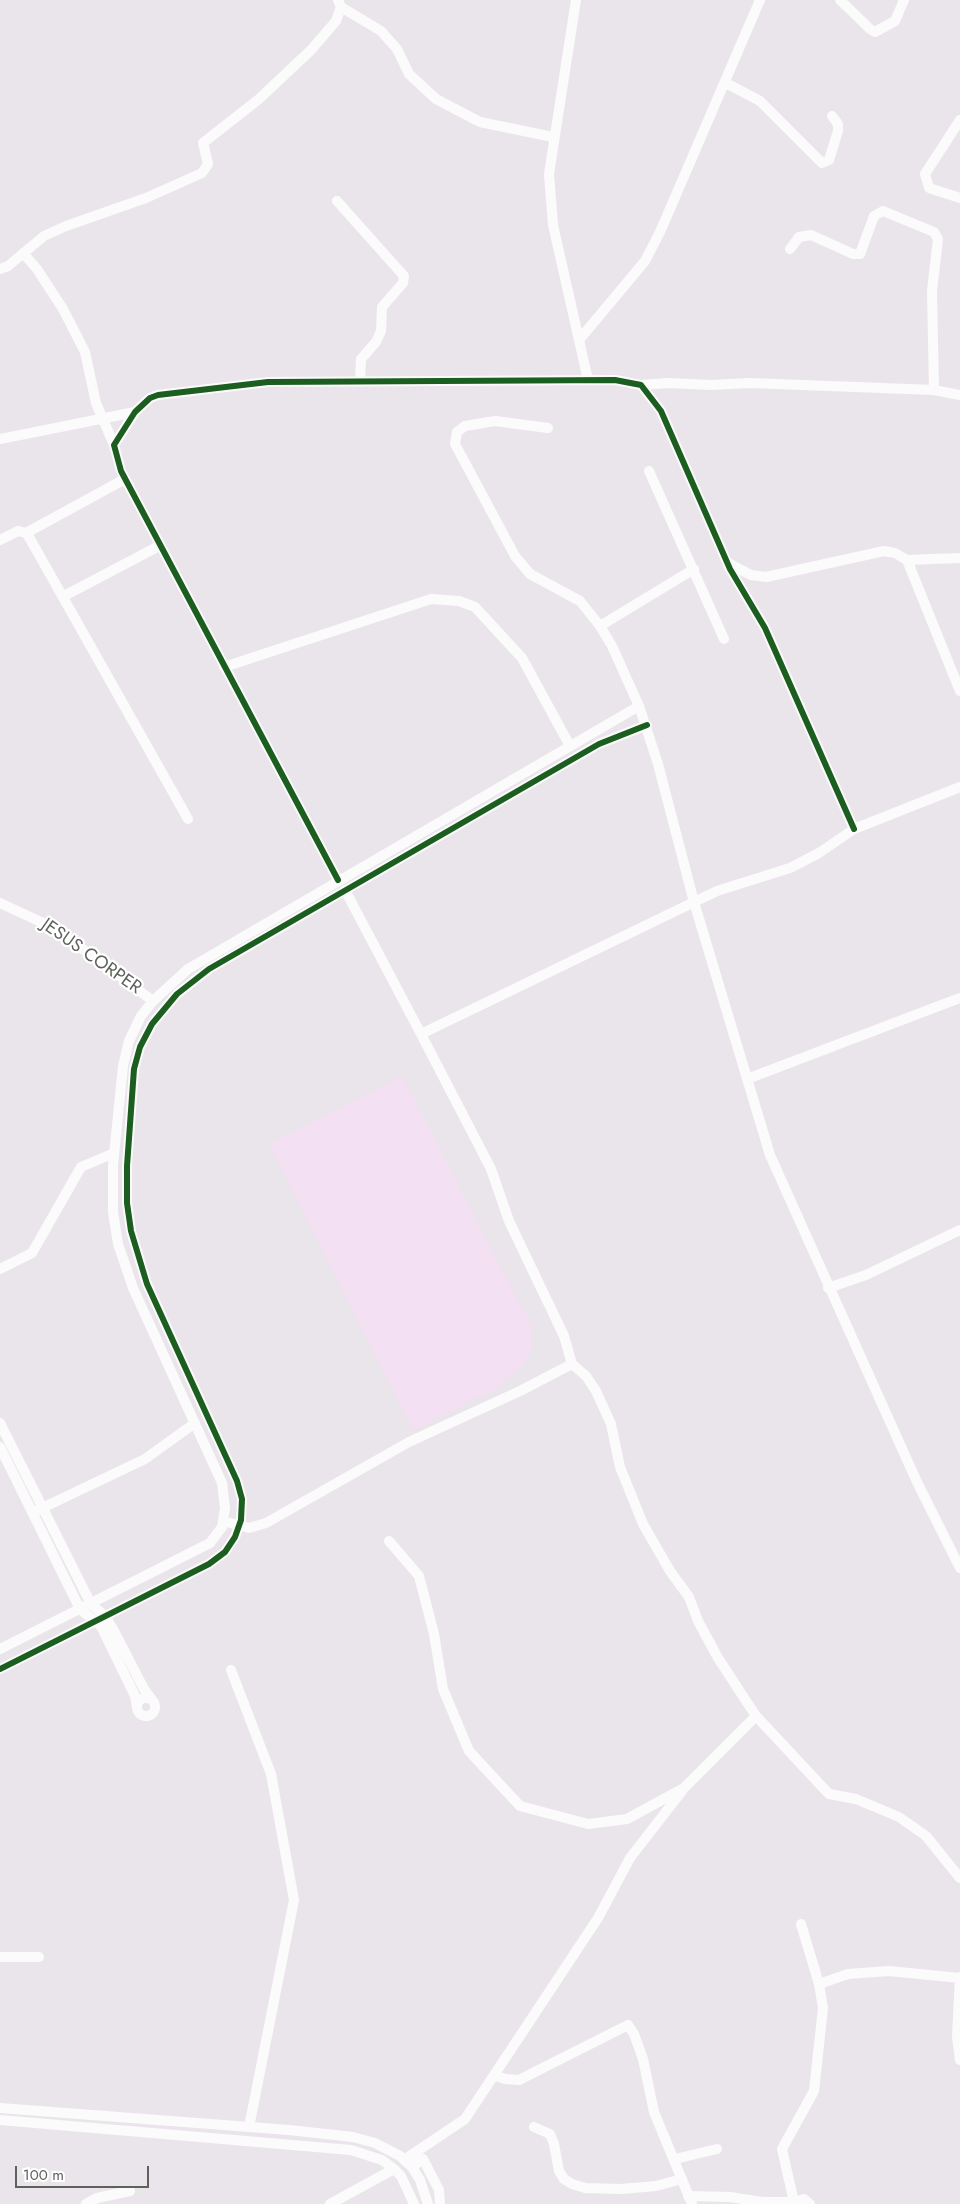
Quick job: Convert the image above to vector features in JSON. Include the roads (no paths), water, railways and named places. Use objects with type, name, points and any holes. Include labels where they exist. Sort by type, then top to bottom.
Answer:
[{"type":"street","points":[[576,0],[553,137],[549,174],[552,225],[588,380]]},
{"type":"street","points":[[579,340],[644,261],[660,232],[726,83],[760,0]]},
{"type":"street","points":[[840,0],[875,32],[895,21],[904,0]]},
{"type":"street","points":[[852,12],[855,0]]},
{"type":"street","points":[[0,270],[8,266],[44,236],[66,226],[146,198],[202,173],[208,164],[203,146],[208,138],[259,99],[311,50],[336,20],[339,4],[381,31],[397,48],[409,74],[436,99],[480,122],[553,137]]},
{"type":"street","points":[[726,83],[760,101],[822,163],[830,160],[838,131],[838,124],[832,116]]},
{"type":"street","points":[[960,120],[925,174],[929,188],[960,198]]},
{"type":"street","points":[[336,201],[404,276],[403,283],[382,307],[381,331],[376,342],[361,359],[360,381]]},
{"type":"street","points":[[790,249],[799,237],[811,235],[857,255],[860,254],[874,216],[883,211],[934,232],[938,239],[932,291],[934,390]]},
{"type":"street","points":[[23,253],[37,269],[63,309],[85,352],[96,403],[114,445],[125,480],[338,880]]},
{"type":"street","points":[[114,445],[135,412],[150,398],[158,395],[268,382],[616,380],[641,385],[668,383],[750,383],[934,390],[960,395]]},
{"type":"street","points":[[641,385],[660,412],[728,563],[765,628],[854,829]]},
{"type":"street","points":[[0,439],[135,412]]},
{"type":"street","points":[[548,428],[495,422],[465,426],[457,432],[455,444],[520,562],[530,574],[580,601],[600,626],[612,646],[640,706],[694,902],[770,1155],[828,1288],[913,1473],[960,1568]]},
{"type":"street","points":[[649,471],[724,638]]},
{"type":"street","points":[[0,540],[18,531],[26,533],[125,480]]},
{"type":"street","points":[[26,533],[64,596],[188,819]]},
{"type":"street","points":[[64,596],[159,546]]},
{"type":"street","points":[[728,563],[751,576],[766,577],[884,551],[896,553],[907,560],[960,558]]},
{"type":"street","points":[[907,560],[960,691]]},
{"type":"street","points":[[600,626],[694,569]]},
{"type":"street","points":[[224,667],[431,599],[459,600],[475,606],[522,658],[570,746]]},
{"type":"street","points":[[0,1649],[210,1543],[222,1527],[225,1508],[222,1483],[133,1288],[118,1244],[113,1212],[114,1153],[123,1066],[129,1041],[141,1016],[153,1001],[188,969],[252,929],[640,706]]},
{"type":"street","points":[[0,1669],[209,1564],[225,1552],[239,1526],[242,1499],[237,1481],[139,1262],[131,1231],[127,1202],[134,1069],[140,1047],[152,1024],[162,1010],[209,968],[599,744],[646,726]]},
{"type":"street","points":[[421,1034],[717,891],[790,868],[819,853],[854,829],[960,787]]},
{"type":"street","points":[[487,794],[494,804]]},
{"type":"street","points":[[345,890],[491,1169],[509,1221],[564,1336],[572,1364],[586,1376],[596,1391],[612,1424],[620,1467],[643,1524],[670,1571],[689,1596],[698,1621],[718,1658],[756,1716],[830,1794],[856,1799],[899,1818],[926,1836],[960,1878]]},
{"type":"street","name":"JESUS CORPER","points":[[0,903],[54,928],[153,1001]]},
{"type":"street","points":[[252,929],[259,940]]},
{"type":"street","points":[[747,1079],[960,998]]},
{"type":"street","points":[[0,1269],[32,1253],[81,1167],[114,1153]]},
{"type":"street","points":[[828,1288],[866,1275],[960,1230]]},
{"type":"street","points":[[223,1521],[249,1528],[266,1523],[408,1442],[520,1391],[572,1364]]},
{"type":"street","points":[[0,1423],[91,1604],[105,1616],[152,1700],[155,1708],[150,1715],[141,1714],[137,1707],[136,1696],[101,1626],[80,1609],[0,1447]]},
{"type":"street","points":[[33,1513],[145,1459],[195,1423]]},
{"type":"street","points":[[389,1541],[419,1576],[434,1634],[443,1690],[469,1751],[520,1806],[588,1824],[627,1818],[684,1788]]},
{"type":"street","points":[[231,1670],[271,1774],[294,1900],[250,2127]]},
{"type":"street","points":[[137,1707],[138,1702],[143,1698],[152,1700]]},
{"type":"street","points":[[408,2164],[465,2119],[598,1918],[630,1858],[684,1788],[756,1716]]},
{"type":"street","points":[[794,2202],[782,2149],[814,2091],[823,2008],[819,1984],[801,1924]]},
{"type":"street","points":[[0,1957],[39,1957]]},
{"type":"street","points":[[819,1984],[848,1974],[889,1971],[960,1977],[957,2038],[960,2060]]},
{"type":"street","points":[[494,2075],[505,2079],[518,2080],[628,2025],[634,2034],[643,2059],[654,2112],[665,2142],[675,2159],[690,2200],[730,2197],[762,2202],[794,2202],[804,2199],[810,2204]]},
{"type":"street","points":[[0,2108],[250,2127],[352,2137],[375,2143],[408,2164],[420,2180],[428,2204]]},
{"type":"street","points":[[0,2120],[351,2150],[382,2160],[394,2169],[408,2188],[414,2204]]},
{"type":"street","points":[[534,2128],[550,2134],[554,2144],[559,2171],[564,2179],[572,2184],[585,2188],[621,2189],[656,2186],[682,2179]]},
{"type":"street","points":[[675,2159],[717,2149]]},
{"type":"street","points":[[408,2164],[424,2160],[439,2190],[440,2204]]},
{"type":"street","points":[[330,2204],[394,2169]]},
{"type":"street","points":[[86,2204],[97,2198],[130,2191]]}]
